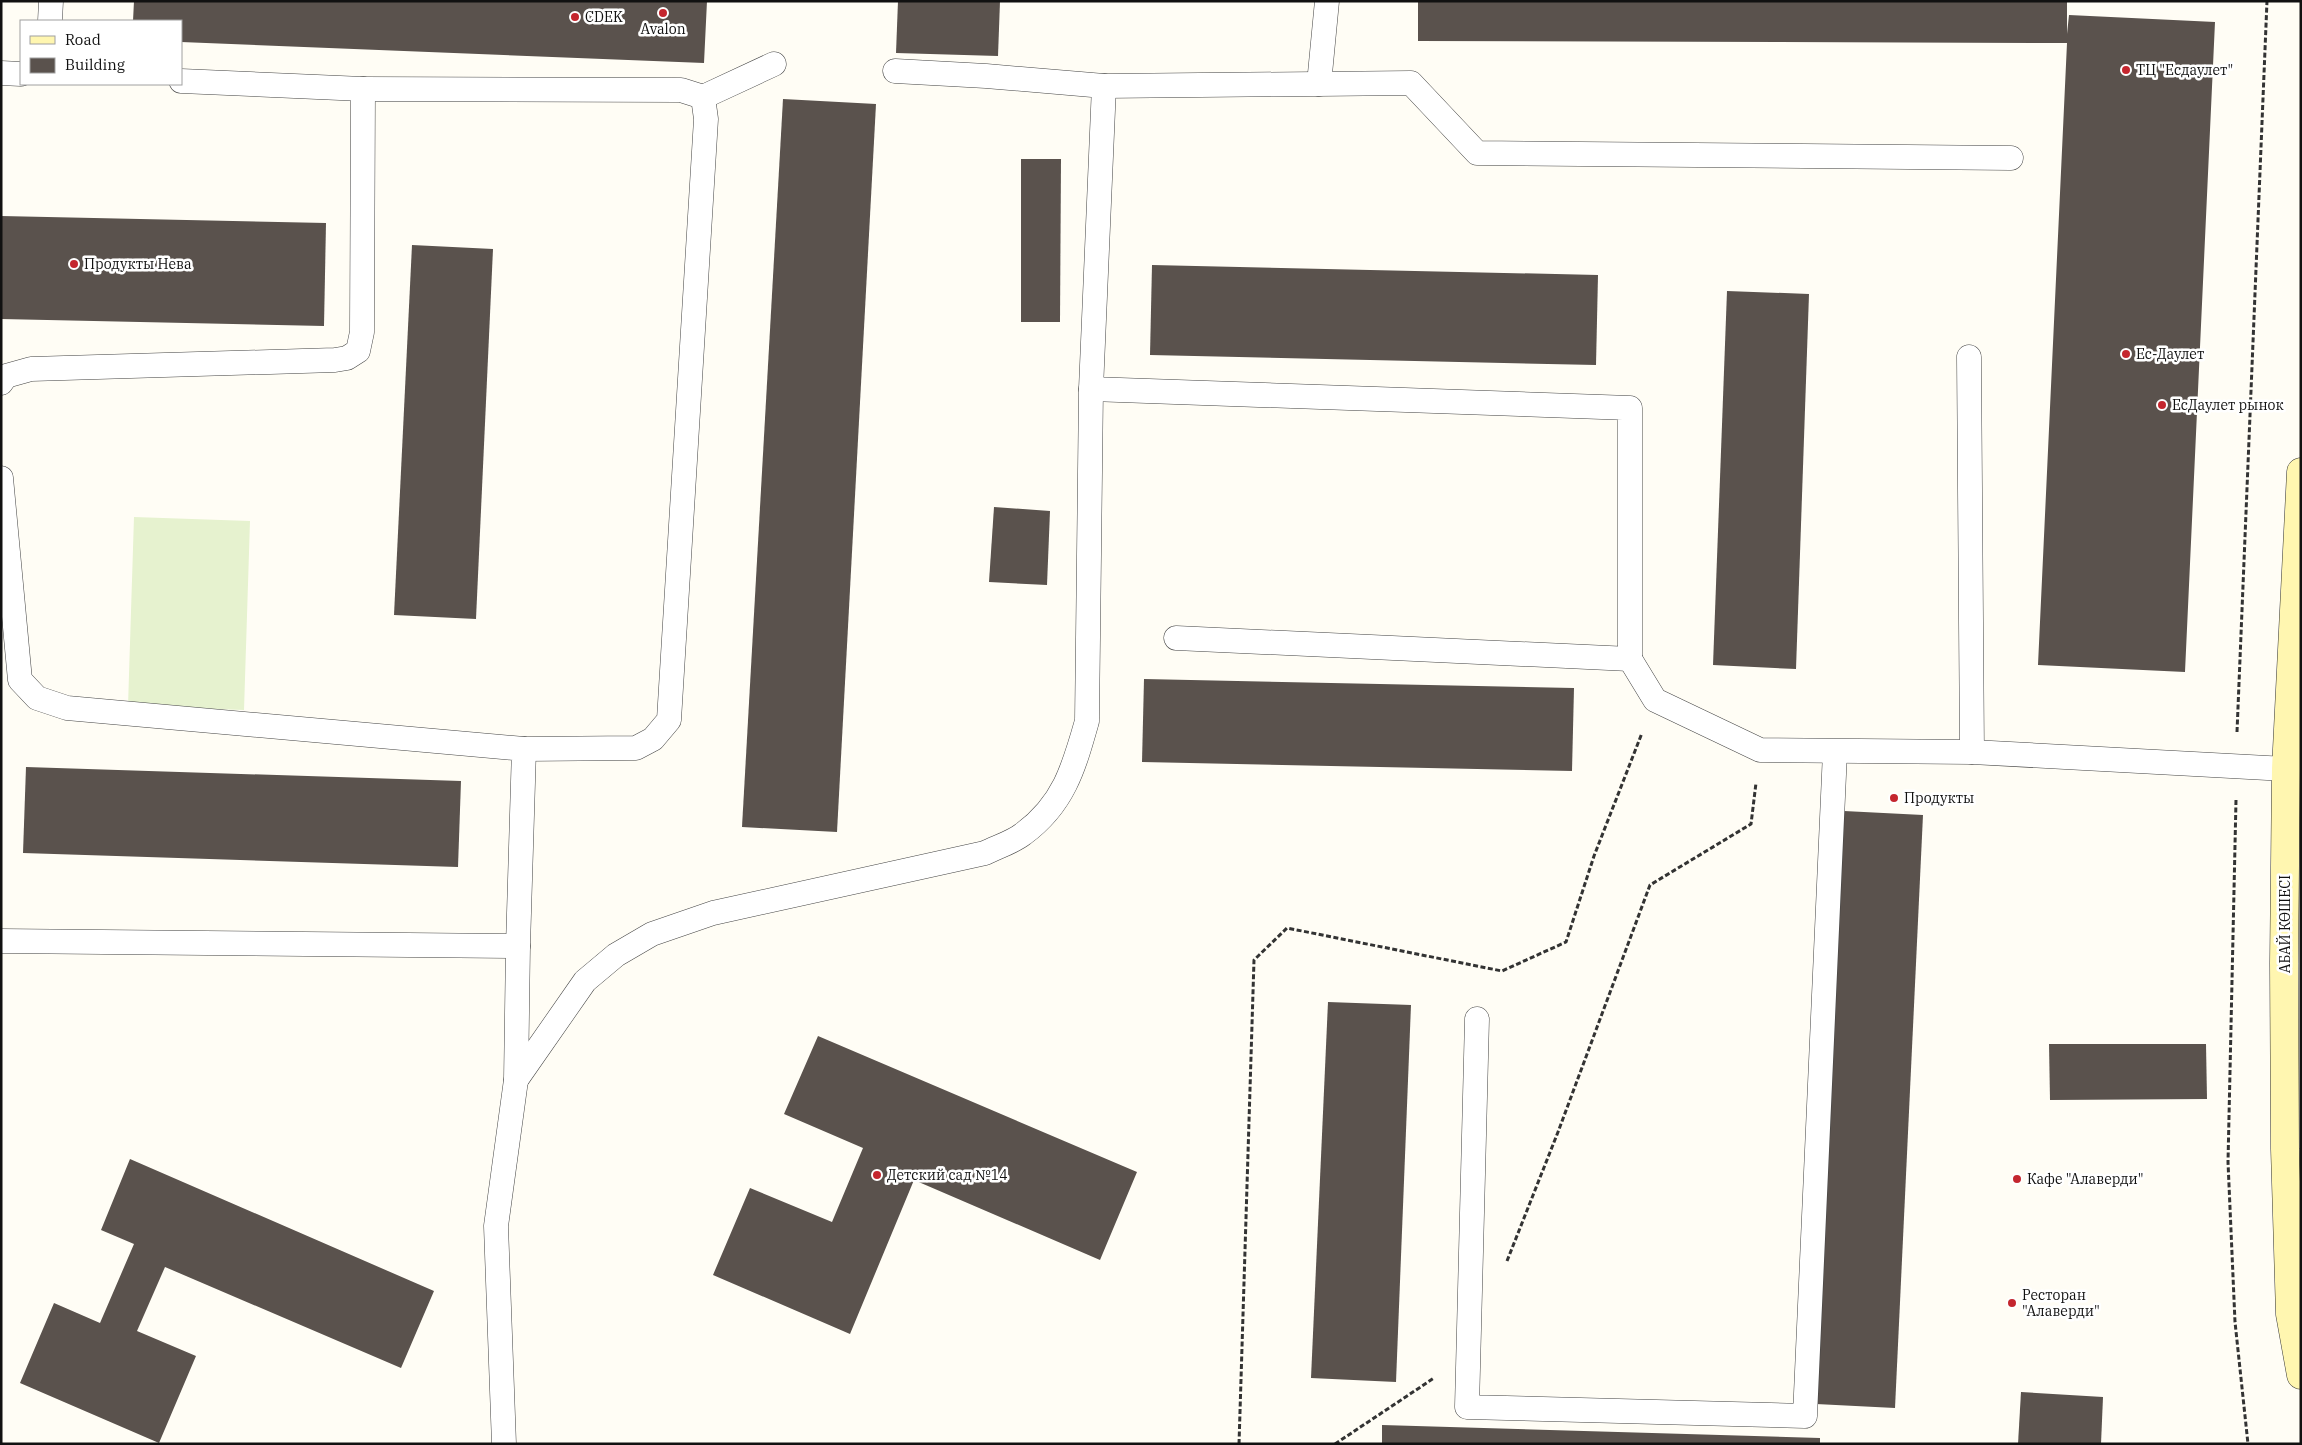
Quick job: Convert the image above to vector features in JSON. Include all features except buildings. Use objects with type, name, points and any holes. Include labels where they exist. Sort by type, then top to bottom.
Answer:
[{"type":"street","name":"АБАЙ КӨШЕСІ","points":[[2301,472],[2286,769],[2285,1149],[2290,1314],[2301,1375]]},
{"type":"lane","points":[[50,20],[51,1]]},
{"type":"lane","points":[[1319,84],[1326,1]]},
{"type":"lane","points":[[182,81],[363,88],[681,90],[703,97],[774,64]]},
{"type":"lane","points":[[895,71],[986,76],[1104,86],[1411,83],[1477,153],[2011,158]]},
{"type":"lane","points":[[1,73],[20,74]]},
{"type":"lane","points":[[516,1080],[585,981],[616,955],[652,934],[713,913],[985,853],[1022,835],[1050,810],[1073,769],[1087,721],[1091,389],[1104,86]]},
{"type":"lane","points":[[1,383],[6,376],[31,369],[335,360],[348,358],[358,351],[362,332],[363,88]]},
{"type":"lane","points":[[1,478],[20,680],[37,698],[67,708],[524,749],[636,748],[654,739],[669,720],[706,119],[703,97]]},
{"type":"lane","points":[[1969,357],[1972,752]]},
{"type":"lane","points":[[1091,389],[1630,408],[1630,659],[1655,700],[1760,750],[1972,752],[2286,769]]},
{"type":"lane","points":[[1176,638],[1630,659]]},
{"type":"lane","points":[[504,1444],[496,1226],[516,1080],[524,749]]},
{"type":"lane","points":[[1477,1019],[1467,1407],[1804,1416],[1835,752]]},
{"type":"lane","points":[[1,941],[518,946]]},
{"type":"path","points":[[2248,1444],[2234,1322],[2228,1162],[2237,766],[2267,1]]},
{"type":"path","points":[[1239,1444],[1254,960],[1287,928],[1502,971],[1566,942],[1594,856],[1655,700]]},
{"type":"path","points":[[1504,1267],[1562,1123],[1650,885],[1751,824],[1760,750]]},
{"type":"path","points":[[1335,1444],[1388,1407],[1468,1356]]},
{"type":"green space","points":[[134,517],[250,521],[244,710],[128,706]]},
{"type":"place","name":"Avalon","points":[[663,13]]},
{"type":"place","name":"CDEK","points":[[575,17]]},
{"type":"place","name":"ТЦ \"Есдаулет\"","points":[[2126,70]]},
{"type":"place","name":"Продукты Нева","points":[[74,264]]},
{"type":"place","name":"Ес-Даулет","points":[[2126,354]]},
{"type":"place","name":"ЕсДаулет рынок","points":[[2162,405]]},
{"type":"place","name":"Продукты","points":[[1894,798]]},
{"type":"place","name":"Детский сад №14","points":[[877,1175]]},
{"type":"place","name":"Кафе \"Алаверди\"","points":[[2017,1179]]},
{"type":"place","name":"Ресторан \"Алаверди\"","points":[[2012,1303]]}]
